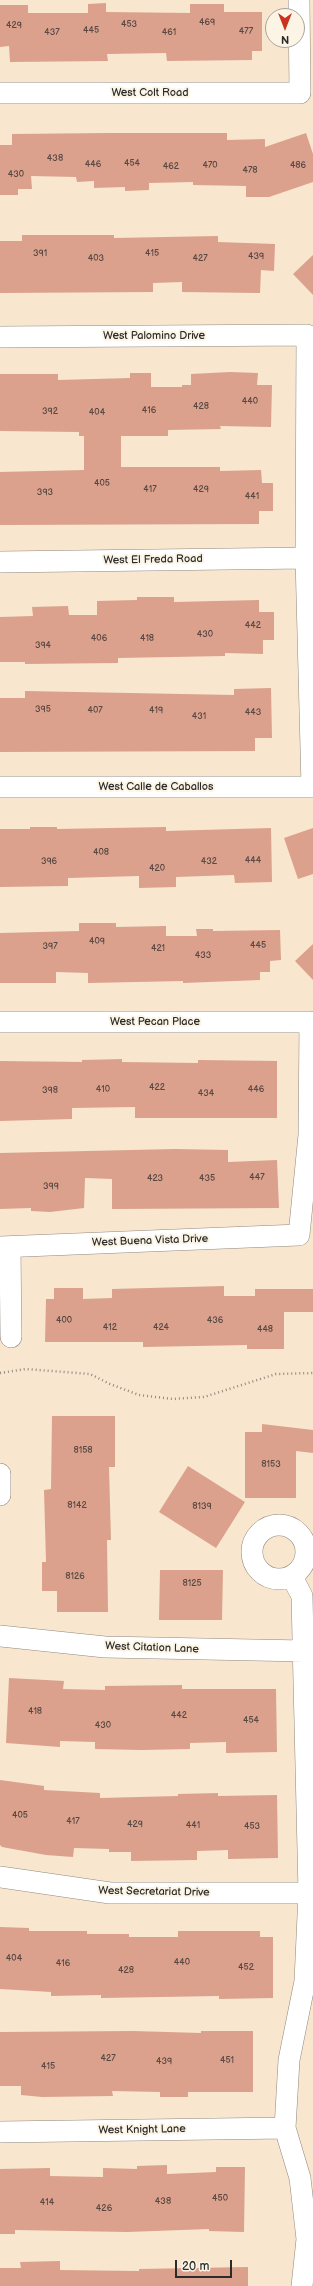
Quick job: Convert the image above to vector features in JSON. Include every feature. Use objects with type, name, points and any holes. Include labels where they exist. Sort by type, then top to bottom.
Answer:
[{"type":"street","name":"West Colt Road","points":[[0,92],[300,93],[299,0]]},
{"type":"street","name":"West Palomino Drive","points":[[0,337],[307,335],[309,444]]},
{"type":"street","points":[[306,558],[309,444]]},
{"type":"street","name":"West El Freda Road","points":[[0,562],[306,558]]},
{"type":"street","name":"West Calle de Caballos","points":[[0,787],[312,787],[306,558]]},
{"type":"street","name":"West Pecan Place","points":[[0,1022],[310,1022],[311,1135]]},
{"type":"street","name":"West Buena Vista Drive","points":[[5,1247],[299,1234],[311,1135]]},
{"type":"street","points":[[5,1247],[11,1337]]},
{"type":"street","points":[[0,1474],[0,1495]]},
{"type":"street","points":[[292,1577],[302,1596],[310,1893],[305,1981],[289,2060],[285,2128],[300,2178],[311,2238],[302,2286]]},
{"type":"street","name":"West Citation Lane","points":[[0,1636],[105,1647],[304,1651]]},
{"type":"street","name":"West Secretariat Drive","points":[[0,1877],[110,1893],[310,1893]]},
{"type":"street","name":"West Knight Lane","points":[[0,2132],[285,2128]]},
{"type":"path","points":[[0,1373],[26,1368],[90,1374],[110,1384],[139,1395],[173,1399],[204,1397],[276,1374],[313,1373]]},
{"type":"building","points":[[106,3],[106,12],[190,13],[190,4],[224,4],[224,12],[262,12],[262,51],[252,51],[252,60],[167,61],[166,53],[107,54],[108,61],[10,62],[9,46],[0,47],[0,5],[28,5],[28,13],[88,13],[88,4]]},
{"type":"building","points":[[227,133],[227,140],[265,139],[265,147],[306,133],[313,154],[313,182],[269,197],[246,197],[246,186],[193,185],[193,182],[149,183],[149,190],[125,191],[125,187],[94,188],[94,181],[77,182],[76,177],[31,176],[32,189],[18,189],[18,195],[0,195],[0,145],[12,145],[12,134]]},
{"type":"building","points":[[22,235],[114,235],[114,238],[218,236],[218,242],[275,244],[274,271],[261,270],[260,293],[182,292],[182,282],[153,283],[153,292],[0,293],[0,241],[22,241]]},
{"type":"building","points":[[313,255],[313,295],[293,274]]},
{"type":"building","points":[[230,372],[258,373],[257,385],[272,385],[271,427],[220,426],[221,429],[168,430],[168,436],[121,436],[121,467],[220,467],[220,471],[261,470],[262,483],[273,483],[273,511],[259,511],[259,524],[0,525],[0,472],[84,470],[84,436],[79,436],[79,432],[0,431],[0,374],[58,374],[58,380],[130,378],[130,373],[151,373],[151,387],[182,387],[182,385],[191,385],[191,374]]},
{"type":"building","points":[[137,597],[174,597],[174,602],[259,600],[259,612],[274,612],[274,640],[263,640],[263,654],[225,653],[225,656],[118,658],[118,663],[25,664],[25,662],[0,662],[0,617],[33,616],[32,607],[68,606],[69,615],[97,615],[97,601],[137,600]]},
{"type":"building","points":[[271,688],[272,738],[255,738],[255,751],[0,752],[0,698],[25,698],[25,691],[234,695],[234,689]]},
{"type":"building","points":[[30,827],[57,827],[57,829],[166,827],[166,831],[271,828],[272,882],[235,883],[234,875],[176,877],[176,887],[139,888],[139,876],[68,878],[68,886],[0,887],[0,829],[30,829]]},
{"type":"building","points":[[313,828],[313,874],[298,879],[284,838]]},
{"type":"building","points":[[79,923],[116,923],[116,927],[166,926],[166,936],[197,936],[196,929],[213,929],[213,931],[280,930],[281,960],[270,961],[270,972],[260,972],[260,980],[183,983],[183,981],[88,983],[88,973],[56,972],[56,983],[0,983],[0,933],[79,931]]},
{"type":"building","points":[[313,944],[313,980],[295,961]]},
{"type":"building","points":[[122,1059],[122,1062],[198,1063],[198,1060],[277,1061],[277,1118],[135,1118],[135,1107],[72,1108],[72,1119],[0,1121],[0,1061],[82,1062],[82,1060]]},
{"type":"building","points":[[175,1149],[228,1150],[228,1162],[277,1160],[279,1208],[112,1209],[112,1179],[85,1178],[84,1208],[50,1212],[31,1211],[31,1208],[0,1209],[0,1153]]},
{"type":"building","points":[[224,1286],[224,1296],[255,1296],[255,1289],[313,1289],[313,1312],[284,1312],[284,1349],[247,1349],[247,1345],[143,1347],[143,1342],[45,1342],[46,1299],[54,1299],[54,1288],[83,1288],[83,1299],[112,1298],[112,1289]]},
{"type":"building","points":[[52,1416],[115,1416],[115,1467],[109,1467],[111,1540],[107,1540],[108,1612],[57,1612],[57,1591],[42,1591],[42,1562],[46,1562],[44,1490],[51,1489]]},
{"type":"building","points":[[262,1424],[313,1430],[313,1453],[296,1451],[296,1498],[245,1498],[245,1432],[262,1432]]},
{"type":"building","points":[[188,1466],[245,1502],[216,1548],[159,1512]]},
{"type":"building","points":[[160,1570],[223,1570],[222,1620],[159,1620]]},
{"type":"building","points":[[9,1678],[64,1681],[63,1689],[105,1690],[105,1686],[182,1685],[182,1689],[276,1689],[277,1752],[226,1753],[226,1742],[190,1743],[190,1749],[142,1750],[95,1749],[95,1742],[60,1741],[60,1747],[6,1743]]},
{"type":"building","points":[[0,1780],[44,1786],[44,1790],[100,1793],[100,1798],[178,1796],[178,1794],[218,1793],[218,1796],[277,1795],[278,1858],[228,1859],[228,1850],[197,1851],[197,1860],[131,1861],[131,1852],[109,1852],[109,1849],[74,1848],[73,1857],[46,1855],[2,1847],[0,1845]]},
{"type":"building","points":[[0,1927],[29,1928],[29,1931],[87,1931],[87,1934],[129,1934],[129,1937],[178,1937],[178,1931],[260,1931],[260,1937],[273,1937],[273,1998],[219,1999],[219,1996],[101,1998],[101,1995],[51,1996],[51,1992],[0,1989]]},
{"type":"building","points":[[133,2031],[201,2033],[201,2031],[253,2031],[253,2092],[188,2092],[188,2097],[160,2097],[160,2092],[112,2091],[113,2096],[42,2097],[21,2095],[21,2086],[0,2086],[0,2032]]},
{"type":"building","points":[[167,2165],[167,2174],[216,2172],[216,2167],[245,2167],[244,2232],[209,2231],[209,2229],[127,2232],[15,2230],[15,2234],[0,2234],[0,2169],[50,2168],[50,2176],[103,2177],[103,2168],[137,2169],[137,2166]]},
{"type":"building","points":[[60,2261],[60,2270],[139,2271],[139,2269],[248,2267],[248,2286],[0,2286],[0,2268],[21,2268],[20,2262]]}]
